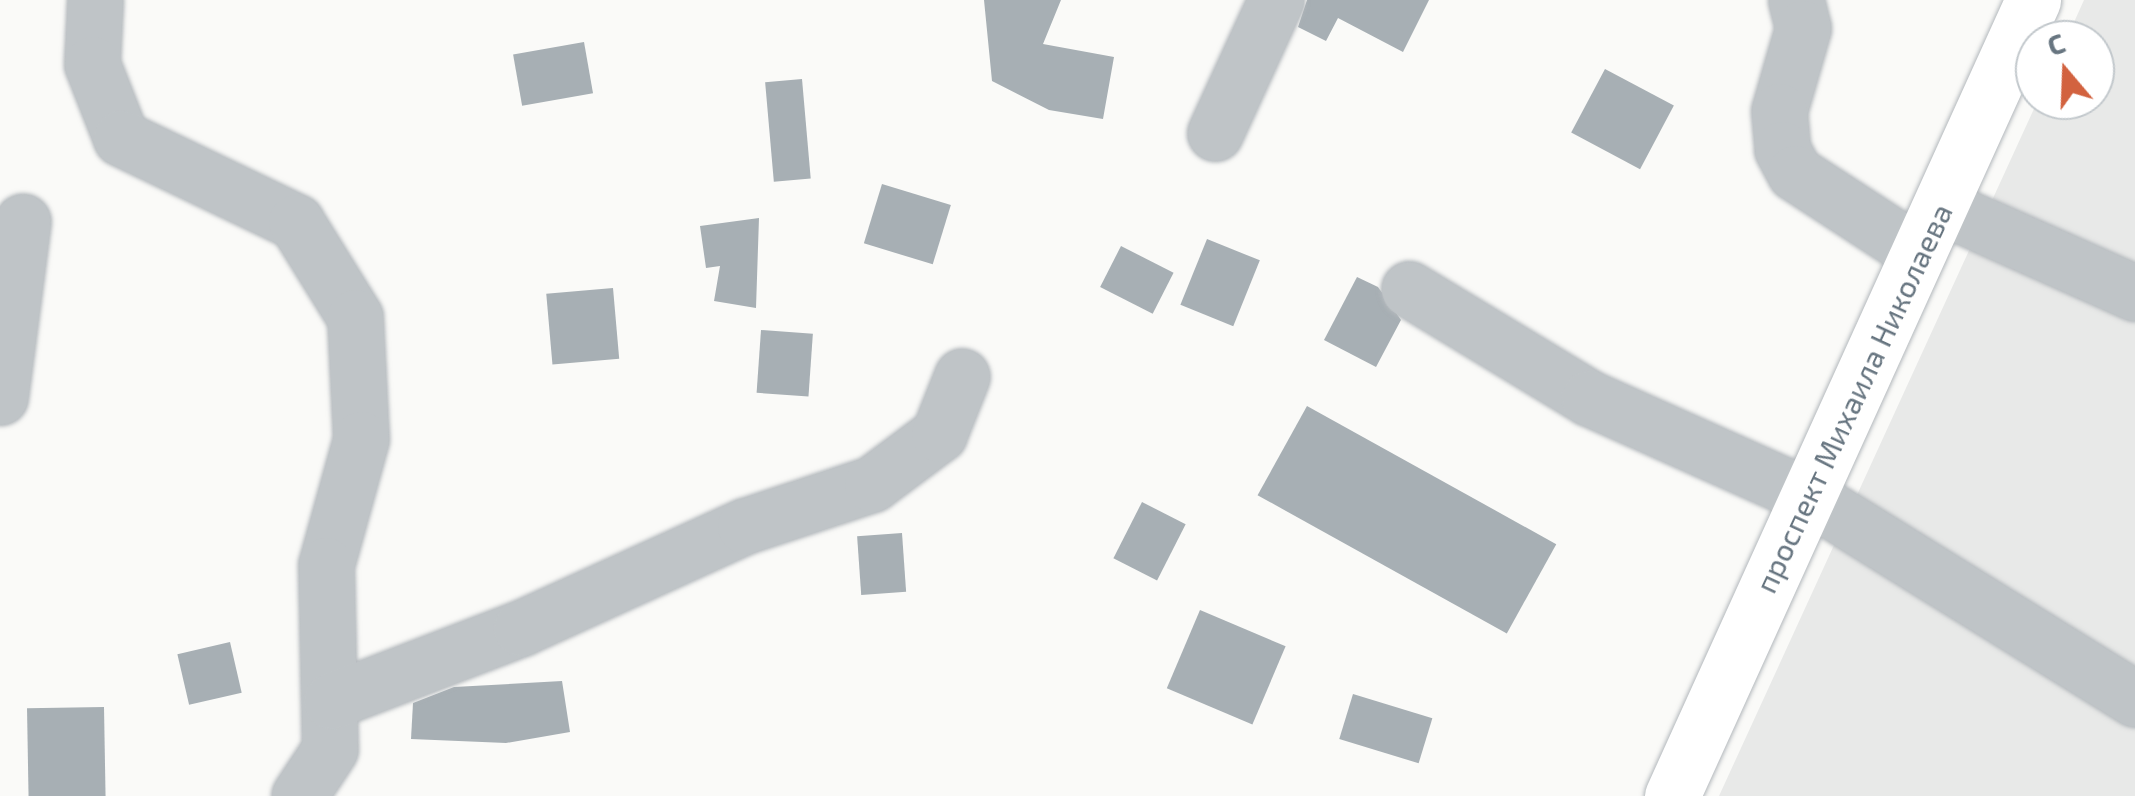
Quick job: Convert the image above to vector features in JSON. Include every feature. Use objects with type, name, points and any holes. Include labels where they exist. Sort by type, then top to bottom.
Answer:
[{"type":"main road","name":"проспект Михаила Николаева","points":[[1672,796],[2033,0]]},
{"type":"street","points":[[95,0],[92,64],[120,138],[296,222],[354,317],[362,439],[326,565],[330,749],[300,796]]},
{"type":"street","points":[[1216,133],[1276,0]]},
{"type":"street","points":[[1796,0],[1804,28],[1778,111],[1782,148],[1795,173],[1929,230],[2135,293]]},
{"type":"street","points":[[0,397],[23,221]]},
{"type":"street","points":[[1408,290],[1589,398],[1808,496],[2133,693]]},
{"type":"street","points":[[331,701],[522,628],[744,526],[872,484],[939,434],[962,376]]},
{"type":"shaded area","points":[[2084,0],[2135,0],[2135,796],[1719,796],[2029,120],[2115,120],[2115,20],[2075,20]]},
{"type":"building","points":[[984,0],[1061,0],[1043,44],[1114,57],[1103,119],[1049,110],[992,81]]},
{"type":"building","points":[[1307,0],[1429,0],[1403,52],[1338,18],[1326,41],[1298,27]]},
{"type":"building","points":[[584,42],[593,93],[522,106],[513,55]]},
{"type":"building","points":[[1605,69],[1674,106],[1640,169],[1571,133]]},
{"type":"building","points":[[802,79],[811,179],[774,182],[765,82]]},
{"type":"building","points":[[882,184],[951,205],[933,264],[864,243]]},
{"type":"building","points":[[759,218],[756,308],[714,301],[720,266],[706,268],[700,226]]},
{"type":"building","points":[[1207,239],[1260,260],[1233,326],[1180,305]]},
{"type":"building","points":[[1121,246],[1174,273],[1153,314],[1100,287]]},
{"type":"building","points":[[1357,277],[1378,287],[1401,320],[1376,367],[1324,340]]},
{"type":"building","points":[[613,288],[619,359],[552,365],[546,294]]},
{"type":"building","points":[[761,330],[813,334],[808,396],[757,393]]},
{"type":"building","points":[[1307,406],[1556,544],[1507,633],[1258,495]]},
{"type":"building","points":[[1142,502],[1186,524],[1157,580],[1113,558]]},
{"type":"building","points":[[902,533],[906,592],[861,595],[857,536]]},
{"type":"building","points":[[1200,610],[1286,646],[1252,725],[1167,688]]},
{"type":"building","points":[[230,642],[242,693],[189,705],[177,654]]},
{"type":"building","points":[[562,681],[570,732],[506,743],[411,739],[413,703],[454,687]]},
{"type":"building","points":[[1353,694],[1432,718],[1419,763],[1339,739]]},
{"type":"building","points":[[104,707],[106,796],[29,796],[27,708]]}]
